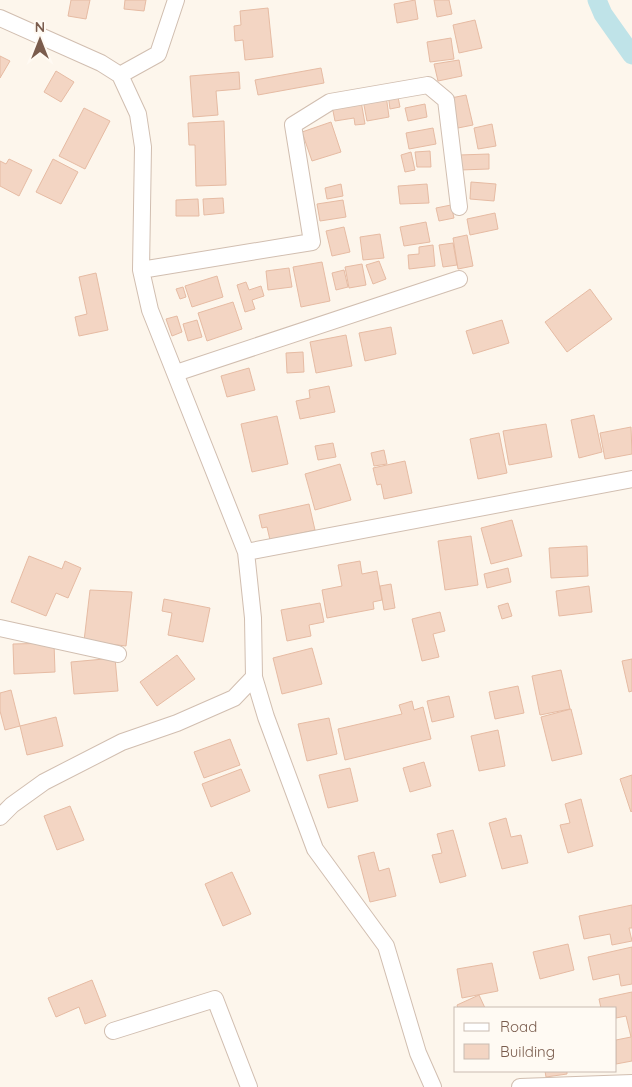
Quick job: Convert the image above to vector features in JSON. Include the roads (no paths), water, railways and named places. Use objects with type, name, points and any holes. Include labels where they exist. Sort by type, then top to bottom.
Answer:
[{"type":"street","points":[[120,75],[158,54],[176,0]]},
{"type":"street","points":[[0,18],[101,63],[120,75],[138,114],[143,147],[141,270],[150,310],[246,552],[253,618],[254,676],[266,717],[315,849],[386,946],[418,1053],[433,1087]]},
{"type":"street","points":[[141,270],[312,242],[293,125],[330,102],[428,85],[446,100],[459,207]]},
{"type":"street","points":[[176,373],[459,279]]},
{"type":"street","points":[[246,552],[632,479]]},
{"type":"street","points":[[0,628],[118,654]]},
{"type":"street","points":[[0,817],[12,805],[44,782],[122,742],[177,723],[234,698],[254,676]]},
{"type":"street","points":[[113,1031],[215,999],[249,1087]]},
{"type":"street","points":[[520,1087],[632,1083]]},
{"type":"waterway","points":[[597,0],[603,14],[632,55]]}]
